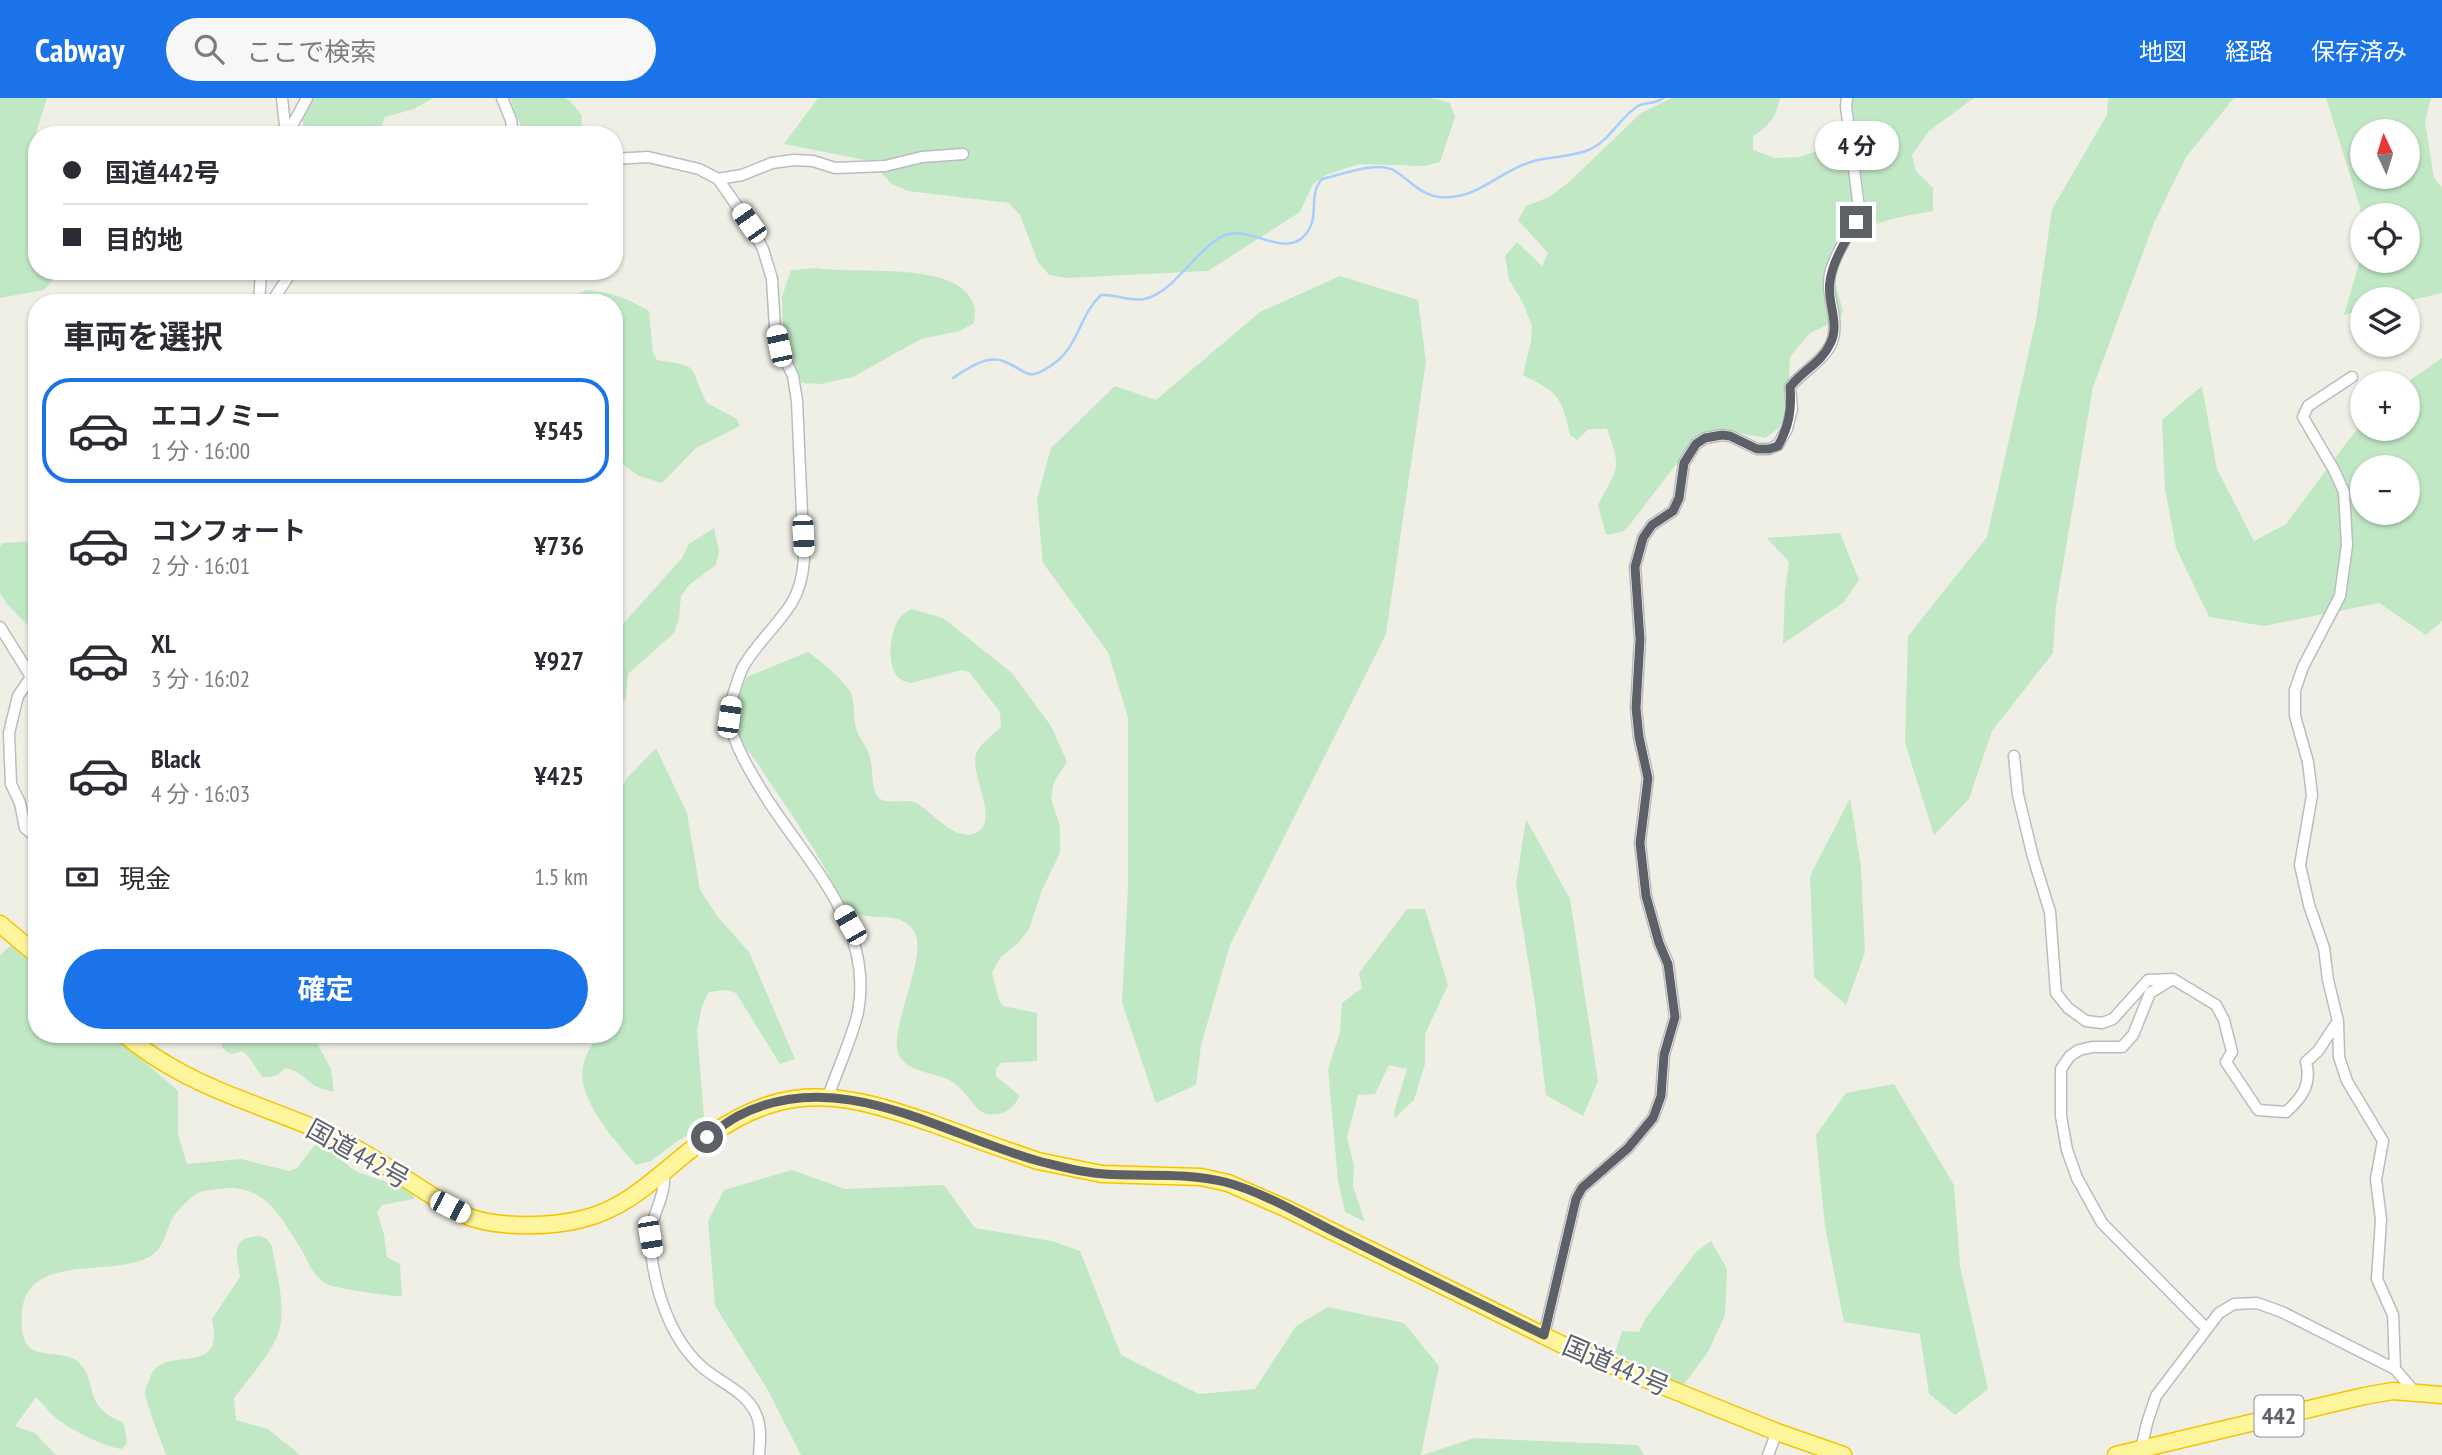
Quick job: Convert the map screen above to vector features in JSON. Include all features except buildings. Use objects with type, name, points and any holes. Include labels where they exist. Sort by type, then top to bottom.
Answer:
[{"type":"highway","points":[[3,929],[28,947]]},
{"type":"highway","name":"国道442号","points":[[135,1043],[191,1078],[348,1144],[450,1207],[489,1223],[510,1225],[580,1220],[603,1213],[625,1202],[738,1116],[786,1100],[828,1097],[864,1102],[891,1110],[1038,1161],[1066,1168],[1102,1174],[1201,1177],[1227,1183],[1285,1208],[1571,1349],[1777,1432],[1843,1455]]},
{"type":"highway","name":"442","points":[[2116,1455],[2364,1396],[2393,1391],[2442,1395]]},
{"type":"street","points":[[282,98],[285,126]]},
{"type":"street","points":[[291,126],[307,98]]},
{"type":"street","points":[[502,98],[512,126]]},
{"type":"street","points":[[1544,1335],[1576,1199],[1582,1188],[1628,1148],[1653,1118],[1661,1096],[1664,1055],[1675,1017],[1668,964],[1646,896],[1640,843],[1648,778],[1636,708],[1640,639],[1635,567],[1643,538],[1652,525],[1673,511],[1679,498],[1684,463],[1696,444],[1705,438],[1722,435],[1757,449],[1778,446],[1787,429],[1792,409],[1790,387],[1800,374],[1820,359],[1831,343],[1835,320],[1829,284],[1834,264],[1856,222],[1859,208],[1847,98]]},
{"type":"street","points":[[718,179],[742,175],[772,163],[813,161],[835,168],[885,166],[922,157],[963,154]]},
{"type":"street","points":[[623,158],[648,157],[699,169],[718,179],[759,240],[772,279],[775,328],[779,346],[793,376],[797,401],[804,559],[802,580],[792,604],[742,669],[731,701],[729,717],[736,741],[763,792],[789,834],[815,866],[850,925],[858,956],[858,1013],[828,1097]]},
{"type":"street","points":[[2350,378],[2308,406],[2303,417],[2344,492],[2347,545],[2340,596],[2303,667],[2295,690],[2295,716],[2308,762],[2312,795],[2300,865],[2309,905],[2324,947],[2328,980],[2338,1021],[2340,1057],[2347,1081],[2383,1141],[2376,1179],[2381,1220],[2377,1279],[2393,1315],[2395,1369]]},
{"type":"street","points":[[0,627],[28,664]]},
{"type":"street","points":[[28,679],[18,695],[9,733],[12,784],[28,830]]},
{"type":"street","points":[[2014,756],[2018,795],[2050,912],[2056,993],[2068,1008],[2086,1021],[2102,1023],[2113,1019],[2148,980],[2173,979],[2217,1005],[2224,1020],[2232,1052],[2226,1062],[2259,1110],[2286,1112],[2300,1100],[2310,1076],[2306,1062],[2318,1051],[2338,1021]]},
{"type":"street","points":[[2173,979],[2150,993],[2133,1035],[2122,1047],[2092,1047],[2070,1056],[2061,1069],[2061,1116],[2067,1150],[2077,1178],[2102,1223],[2207,1329]]},
{"type":"street","points":[[664,1172],[663,1195],[650,1237],[660,1298],[676,1336],[687,1351],[702,1367],[743,1397],[756,1413],[759,1424],[759,1455]]},
{"type":"street","points":[[2141,1449],[2156,1396],[2219,1313],[2234,1304],[2257,1303],[2282,1311],[2395,1369],[2414,1391]]},
{"type":"street","points":[[1768,1455],[1777,1432]]},
{"type":"green space","points":[[0,98],[47,98],[38,126],[28,126],[28,280],[53,280],[44,290],[0,298]]},
{"type":"green space","points":[[301,98],[433,98],[414,109],[385,117],[382,126],[303,124]]},
{"type":"green space","points":[[510,98],[564,98],[582,115],[581,126],[521,126]]},
{"type":"green space","points":[[818,98],[1431,98],[1450,103],[1455,117],[1440,162],[1425,166],[1359,164],[1326,175],[1313,184],[1300,212],[1208,271],[1067,278],[1049,275],[1038,262],[1020,215],[1009,203],[908,191],[892,184],[870,161],[784,144]]},
{"type":"green space","points":[[1672,98],[1780,98],[1771,120],[1753,136],[1753,150],[1775,158],[1799,157],[1837,141],[1854,114],[1850,98],[1974,98],[1929,131],[1912,155],[1916,171],[1933,188],[1933,211],[1893,219],[1864,230],[1852,239],[1830,266],[1843,311],[1840,319],[1810,333],[1790,357],[1787,412],[1779,428],[1765,438],[1733,432],[1694,441],[1628,527],[1622,532],[1606,535],[1598,505],[1616,468],[1615,453],[1607,429],[1589,429],[1577,440],[1570,435],[1557,397],[1544,386],[1523,375],[1532,326],[1522,301],[1509,280],[1505,256],[1517,242],[1542,266],[1548,253],[1518,220],[1526,206],[1549,197],[1569,182],[1641,113]]},
{"type":"green space","points":[[2108,98],[2234,98],[2186,157],[2154,223],[2093,387],[2056,606],[2053,653],[1992,731],[1969,799],[1934,835],[1905,743],[1908,636],[1987,537],[2036,320],[2052,209],[2107,115]]},
{"type":"green space","points":[[2326,98],[2431,98],[2425,122],[2434,178],[2442,187],[2442,293],[2420,298],[2420,287],[2352,287],[2356,273],[2420,273],[2420,203],[2359,203],[2354,189],[2420,189],[2420,119],[2350,119],[2350,175]]},
{"type":"green space","points":[[816,268],[905,272],[950,281],[965,291],[974,306],[974,323],[960,331],[921,339],[853,377],[821,384],[802,383],[783,329],[782,297],[791,270]]},
{"type":"green space","points":[[1340,276],[1418,300],[1426,362],[1386,634],[1230,945],[1201,1045],[1196,1085],[1156,1103],[1122,1003],[1128,888],[1128,718],[1108,652],[1043,563],[1037,499],[1051,448],[1115,386],[1156,400],[1260,312]]},
{"type":"green space","points":[[586,290],[612,294],[578,294]]},
{"type":"green space","points":[[2350,294],[2350,314],[2344,315]]},
{"type":"green space","points":[[623,298],[649,311],[653,353],[657,360],[682,364],[692,370],[707,403],[737,419],[740,426],[696,448],[662,483],[639,476],[623,464]]},
{"type":"green space","points":[[2442,358],[2442,621],[2426,635],[2379,603],[2264,626],[2209,617],[2176,548],[2165,489],[2162,420],[2202,386],[2217,469],[2254,541],[2286,524],[2350,438],[2350,441],[2420,441],[2420,373]]},
{"type":"green space","points":[[714,528],[719,551],[716,565],[689,585],[681,596],[679,618],[674,633],[628,674],[626,698],[623,702],[623,624],[682,558],[689,544]]},
{"type":"green space","points":[[1840,533],[1859,580],[1844,602],[1783,644],[1789,562],[1767,538]]},
{"type":"green space","points":[[28,542],[28,626],[0,593],[2,543]]},
{"type":"green space","points":[[911,609],[943,618],[1012,673],[1051,726],[1067,762],[1054,782],[1051,798],[1060,827],[1060,853],[1042,890],[1029,929],[1019,942],[1000,958],[992,973],[1003,1006],[1037,1013],[1037,1061],[1001,1063],[996,1069],[996,1076],[1020,1096],[1010,1109],[997,1114],[980,1111],[951,1081],[916,1069],[900,1057],[897,1046],[898,1032],[916,960],[915,933],[901,920],[865,916],[845,904],[804,834],[741,741],[735,725],[737,704],[747,677],[808,652],[833,672],[850,691],[856,728],[870,757],[873,786],[879,798],[916,803],[946,826],[963,834],[971,835],[979,831],[986,816],[975,763],[976,754],[983,743],[1001,727],[1000,712],[969,672],[962,670],[911,683],[896,675],[891,658],[892,637],[898,620]]},
{"type":"green space","points":[[656,748],[687,813],[700,890],[718,917],[749,952],[795,1059],[780,1064],[736,993],[726,990],[709,992],[702,1006],[697,1030],[704,1117],[697,1130],[651,1161],[636,1165],[597,1116],[589,1102],[582,1073],[593,1043],[623,1043],[623,785]]},
{"type":"green space","points":[[1850,798],[1861,867],[1865,952],[1846,1005],[1814,977],[1810,876]]},
{"type":"green space","points":[[1526,819],[1570,899],[1598,1081],[1583,1116],[1546,1095],[1516,885]]},
{"type":"green space","points":[[1407,909],[1425,909],[1448,985],[1425,1034],[1425,1064],[1414,1100],[1395,1118],[1394,1112],[1407,1069],[1389,1065],[1375,1094],[1358,1095],[1347,1137],[1354,1166],[1353,1186],[1365,1222],[1345,1212],[1338,1181],[1328,1069],[1340,1032],[1342,1003],[1362,988],[1359,973]]},
{"type":"green space","points":[[11,945],[28,960],[28,1043],[123,1043],[178,1091],[178,1134],[187,1164],[241,1159],[289,1171],[297,1168],[317,1142],[357,1172],[413,1191],[414,1199],[382,1205],[377,1212],[387,1257],[400,1264],[402,1296],[358,1291],[325,1283],[314,1272],[280,1217],[264,1199],[242,1189],[201,1192],[187,1201],[174,1216],[161,1246],[153,1255],[131,1263],[54,1274],[39,1281],[27,1293],[22,1324],[28,1346],[37,1352],[65,1356],[77,1361],[88,1376],[100,1408],[122,1422],[127,1443],[122,1449],[115,1448],[81,1434],[57,1419],[36,1397],[15,1426],[35,1433],[56,1455],[0,1455],[0,955]]},
{"type":"green space","points":[[222,1043],[317,1043],[331,1069],[334,1092],[316,1086],[285,1068],[275,1076],[262,1077],[242,1051],[231,1054],[222,1047]]},
{"type":"green space","points":[[1894,1084],[1954,1185],[1960,1266],[1988,1389],[1955,1415],[1929,1394],[1920,1334],[1844,1322],[1825,1226],[1816,1135],[1846,1093]]},
{"type":"green space","points":[[792,1170],[845,1189],[944,1185],[975,1228],[1052,1241],[1080,1251],[1121,1355],[1199,1394],[1255,1389],[1296,1326],[1328,1307],[1404,1323],[1439,1366],[1421,1455],[801,1455],[766,1387],[715,1306],[708,1221],[724,1190]]},
{"type":"green space","points":[[260,1236],[267,1239],[272,1246],[282,1305],[280,1328],[272,1347],[234,1398],[236,1420],[268,1429],[300,1455],[166,1455],[146,1398],[145,1391],[150,1378],[157,1367],[167,1362],[202,1356],[210,1350],[214,1338],[212,1319],[240,1277],[237,1248],[243,1240]]},
{"type":"green space","points":[[1711,1241],[1727,1269],[1725,1315],[1708,1352],[1682,1387],[1615,1353],[1622,1331],[1639,1332],[1645,1319],[1697,1251]]},
{"type":"green space","points":[[1474,1438],[1638,1445],[1644,1455],[1423,1455]]},
{"type":"waterway","points":[[953,378],[990,360],[1003,361],[1028,374],[1046,369],[1070,347],[1088,311],[1101,295],[1138,300],[1155,295],[1177,278],[1208,246],[1229,234],[1247,234],[1285,244],[1302,238],[1312,223],[1315,193],[1322,179],[1359,169],[1387,168],[1433,196],[1454,197],[1478,189],[1522,165],[1591,149],[1604,140],[1638,106],[1663,98]]},
{"type":"route","points":[[707,1137],[738,1116],[764,1106],[804,1097],[845,1098],[891,1110],[1038,1161],[1066,1168],[1102,1174],[1201,1177],[1227,1183],[1260,1196],[1544,1335],[1576,1199],[1582,1188],[1628,1148],[1653,1118],[1661,1096],[1664,1055],[1675,1017],[1668,964],[1646,896],[1640,843],[1648,778],[1636,708],[1640,608],[1636,596],[1635,567],[1643,538],[1652,525],[1673,511],[1679,498],[1684,463],[1696,444],[1705,438],[1722,435],[1757,449],[1778,446],[1787,429],[1792,409],[1790,387],[1800,374],[1820,359],[1831,343],[1835,320],[1829,284],[1834,264],[1856,222]]}]
